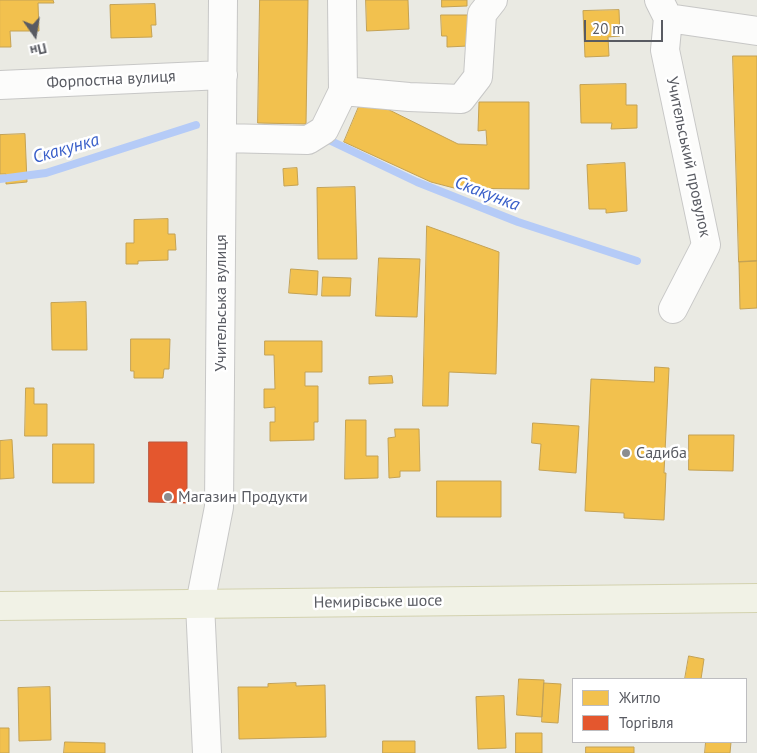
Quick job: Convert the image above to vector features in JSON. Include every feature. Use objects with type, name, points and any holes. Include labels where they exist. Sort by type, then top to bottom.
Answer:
[{"type":"main road","name":"Немирівське шосе","points":[[0,606],[757,598]]},
{"type":"street","name":"Учительська вулиця","points":[[207,753],[200,604],[219,507],[223,0]]},
{"type":"street","points":[[222,138],[308,140],[324,130],[343,91],[342,0]]},
{"type":"street","points":[[343,91],[409,97],[461,99],[478,77],[482,14],[493,0]]},
{"type":"street","points":[[664,9],[757,31]]},
{"type":"street","name":"Учительський провулок","points":[[664,9],[665,50],[706,245],[672,309]]},
{"type":"street","name":"Форпостна вулиця","points":[[0,85],[223,75]]},
{"type":"building: Житло","points":[[0,0],[53,0],[54,3],[38,3],[39,31],[10,31],[11,47],[0,47]]},
{"type":"building: Житло","points":[[260,0],[308,0],[306,124],[258,123]]},
{"type":"building: Житло","points":[[366,0],[408,0],[409,29],[367,31]]},
{"type":"building: Житло","points":[[442,0],[467,0],[467,6],[442,7]]},
{"type":"building: Житло","points":[[155,4],[156,25],[151,25],[152,37],[111,38],[110,5]]},
{"type":"building: Житло","points":[[619,10],[620,36],[608,37],[609,56],[585,57],[583,11]]},
{"type":"building: Житло","points":[[441,15],[468,15],[468,46],[447,47],[447,36],[442,36]]},
{"type":"building: Житло","points":[[733,56],[757,56],[757,261],[739,262]]},
{"type":"building: Житло","points":[[626,84],[626,105],[637,105],[637,128],[611,129],[612,123],[581,123],[580,85]]},
{"type":"building: Житло","points":[[363,97],[458,144],[487,145],[486,130],[478,131],[479,102],[529,102],[529,189],[454,188],[431,182],[344,142]]},
{"type":"building: Житло","points":[[25,134],[27,182],[6,184],[6,174],[0,174],[0,135]]},
{"type":"building: Житло","points":[[625,163],[627,211],[606,213],[606,209],[589,209],[587,165]]},
{"type":"building: Житло","points":[[297,168],[298,185],[284,186],[283,169]]},
{"type":"building: Житло","points":[[355,187],[357,259],[318,259],[317,188]]},
{"type":"building: Житло","points":[[168,219],[168,234],[175,234],[176,250],[168,250],[168,260],[138,261],[138,264],[126,264],[126,243],[134,243],[134,220]]},
{"type":"building: Житло","points":[[427,226],[499,252],[496,374],[449,372],[448,406],[423,406]]},
{"type":"building: Житло","points":[[379,258],[420,259],[417,317],[376,316]]},
{"type":"building: Житло","points":[[757,261],[757,308],[740,309],[739,262]]},
{"type":"building: Житло","points":[[291,269],[318,271],[317,295],[289,293]]},
{"type":"building: Житло","points":[[323,277],[351,278],[350,296],[322,296]]},
{"type":"building: Житло","points":[[86,302],[87,350],[52,350],[51,303]]},
{"type":"building: Житло","points":[[131,339],[170,339],[169,369],[164,369],[163,378],[134,378],[134,371],[131,371]]},
{"type":"building: Житло","points":[[265,341],[322,341],[322,372],[305,372],[305,386],[318,386],[318,422],[314,422],[314,440],[270,441],[270,422],[275,422],[275,407],[264,408],[264,389],[275,389],[274,355],[265,355]]},
{"type":"building: Житло","points":[[655,367],[669,368],[664,473],[666,473],[664,520],[624,518],[624,513],[585,511],[591,379],[654,382]]},
{"type":"building: Житло","points":[[392,376],[393,383],[369,384],[369,377]]},
{"type":"building: Житло","points":[[26,388],[34,388],[34,404],[47,404],[47,436],[25,436]]},
{"type":"building: Житло","points":[[346,420],[366,420],[366,456],[378,456],[378,478],[345,479]]},
{"type":"building: Житло","points":[[533,423],[579,426],[576,473],[539,470],[541,444],[532,443]]},
{"type":"building: Житло","points":[[395,429],[419,429],[420,471],[400,471],[400,477],[389,478],[388,438],[395,437]]},
{"type":"building: Житло","points":[[689,435],[734,435],[733,471],[689,470]]},
{"type":"building: Житло","points":[[12,440],[14,478],[0,479],[0,441]]},
{"type":"building: Житло","points":[[53,444],[94,444],[94,483],[53,483]]},
{"type":"building: Житло","points":[[437,481],[501,481],[501,517],[437,517]]},
{"type":"building: Житло","points":[[689,656],[704,659],[701,678],[685,678]]},
{"type":"building: Житло","points":[[519,679],[544,680],[542,717],[517,715]]},
{"type":"building: Житло","points":[[296,683],[296,686],[325,685],[326,737],[239,739],[238,687],[268,687],[268,684]]},
{"type":"building: Житло","points":[[544,683],[561,684],[558,723],[542,722]]},
{"type":"building: Житло","points":[[50,687],[51,740],[19,741],[18,688]]},
{"type":"building: Житло","points":[[504,696],[506,748],[478,749],[476,697]]},
{"type":"building: Житло","points":[[0,728],[9,728],[9,753],[0,753]]},
{"type":"building: Житло","points":[[516,733],[542,733],[542,753],[516,753]]},
{"type":"building: Житло","points":[[383,741],[415,741],[415,753],[383,753]]},
{"type":"building: Житло","points":[[65,742],[105,743],[105,753],[64,753]]},
{"type":"building: Житло","points":[[706,743],[731,743],[730,753],[705,753]]},
{"type":"building: Житло","points":[[586,747],[634,747],[634,753],[586,753]]},
{"type":"building: Торгівля","points":[[149,442],[187,442],[187,503],[149,502]]},
{"type":"waterway","name":"Скакунка","points":[[0,179],[46,173],[196,125]]},
{"type":"waterway","name":"Скакунка","points":[[331,141],[417,182],[518,222],[637,261]]},
{"type":"place","name":"Садиба","points":[[626,453]]},
{"type":"place","name":"Магазин Продукти","points":[[168,497]]}]
